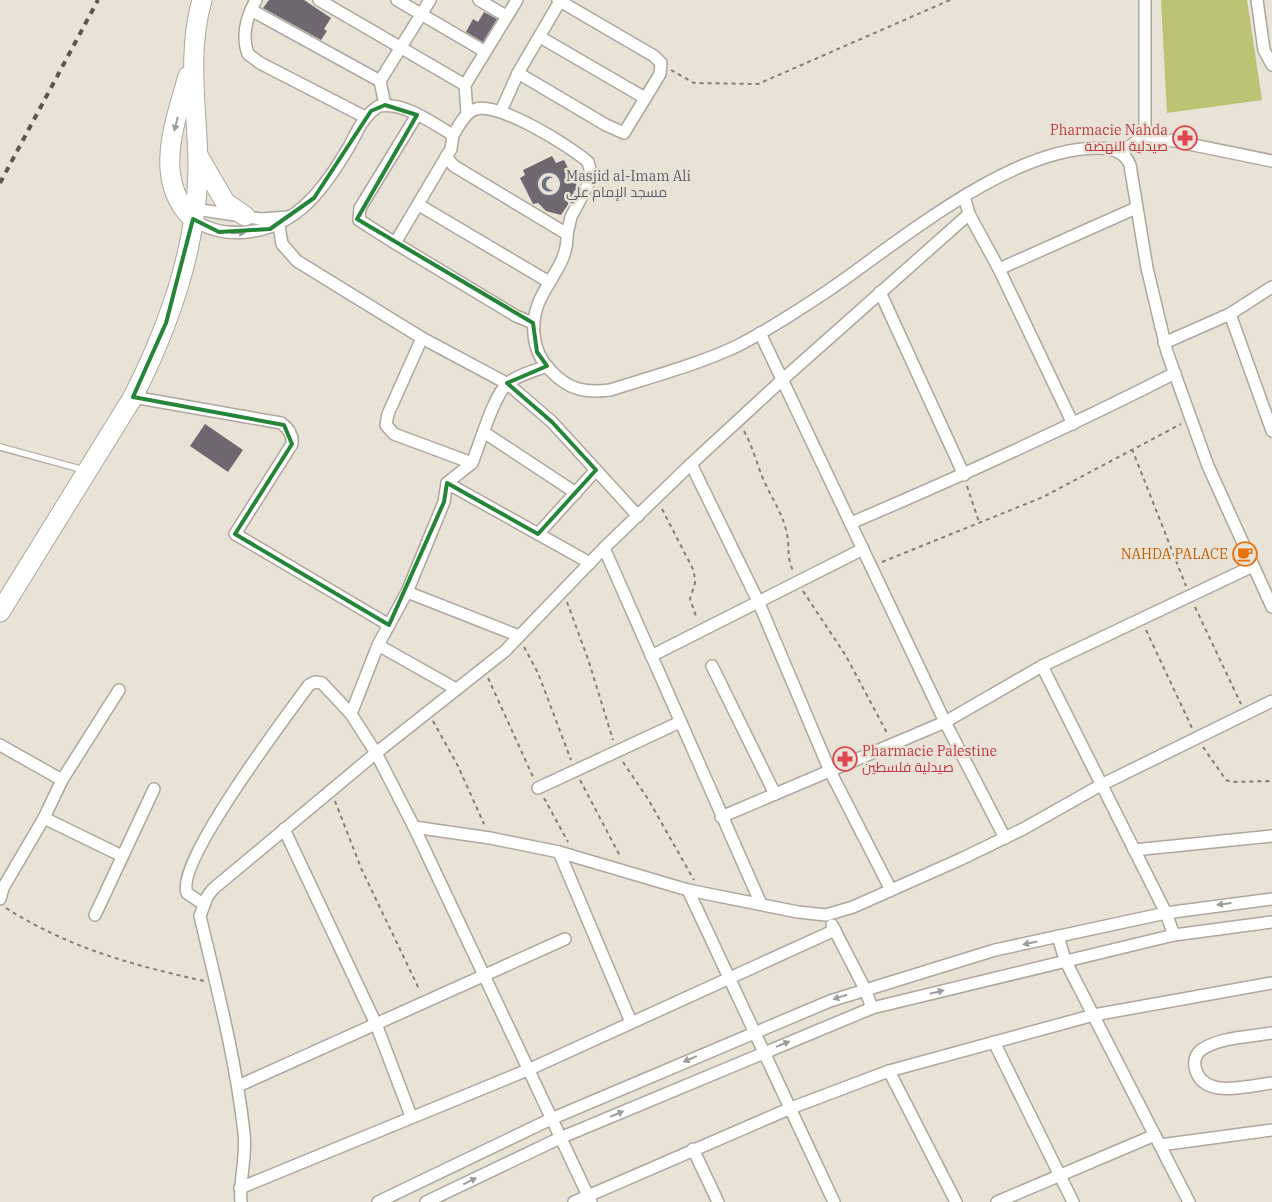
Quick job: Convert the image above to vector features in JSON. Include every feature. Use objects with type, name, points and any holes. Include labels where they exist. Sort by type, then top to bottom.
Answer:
[{"type":"main road","points":[[194,214],[177,200],[171,184],[169,164],[176,122],[192,60],[202,0]]},
{"type":"main road","points":[[0,612],[133,397],[151,361],[166,323],[194,214],[198,155],[192,60]]},
{"type":"main road","points":[[198,155],[225,202],[245,216]]},
{"type":"street","points":[[319,0],[401,46],[465,85]]},
{"type":"street","points":[[397,0],[484,51]]},
{"type":"street","points":[[385,105],[380,81],[430,0]]},
{"type":"street","points":[[479,0],[506,16]]},
{"type":"street","points":[[467,113],[465,85],[484,51],[517,0]]},
{"type":"street","points":[[501,111],[518,73],[559,0],[648,52],[661,63],[660,74],[628,130],[622,132],[518,73]]},
{"type":"street","points":[[1145,0],[1145,136]]},
{"type":"street","points":[[1258,0],[1264,50],[1272,65]]},
{"type":"street","points":[[365,117],[260,63],[248,54],[245,32],[253,5],[380,81]]},
{"type":"street","points":[[540,36],[645,98]]},
{"type":"street","points":[[194,214],[206,227],[228,233],[255,232],[279,226],[314,198],[336,168],[365,117],[376,107],[385,105],[396,106],[418,115],[454,135]]},
{"type":"street","points":[[395,243],[451,149],[454,135],[467,113],[475,109],[488,108],[501,111],[563,144],[588,162],[592,177],[571,217],[566,250],[541,294],[533,323],[537,352],[546,366],[561,381],[582,391],[610,390],[735,347],[828,290],[964,196],[1015,169],[1066,152],[1104,148],[1121,153],[1127,158],[1130,166],[1136,208],[1164,343],[1190,419],[1272,607]]},
{"type":"street","points":[[418,115],[360,208],[358,216],[363,224],[516,316],[533,323]]},
{"type":"street","points":[[1121,153],[1145,136],[1272,161]]},
{"type":"street","points":[[446,157],[461,172],[567,234]]},
{"type":"street","points":[[964,196],[969,214],[1000,269],[1073,424]]},
{"type":"street","points":[[419,205],[549,282]]},
{"type":"street","points":[[1000,269],[1136,208]]},
{"type":"street","points":[[194,214],[245,216],[261,219],[290,217]]},
{"type":"street","points":[[241,1202],[240,1188],[245,1149],[238,1086],[200,916],[203,904],[213,889],[376,753],[483,668],[519,636],[604,548],[692,464],[782,380],[969,214]]},
{"type":"street","points":[[279,226],[282,244],[297,261],[422,338],[508,384],[552,422],[638,516]]},
{"type":"street","points":[[1164,343],[1230,314],[1272,287]]},
{"type":"street","points":[[880,292],[964,475]]},
{"type":"street","points":[[1230,314],[1272,431]]},
{"type":"street","points":[[760,333],[945,722],[1005,838]]},
{"type":"street","points":[[422,338],[388,414],[386,425],[394,434],[472,463]]},
{"type":"street","points":[[351,714],[378,645],[407,592],[444,502],[447,483],[472,463],[495,404],[508,384],[546,366]]},
{"type":"street","points":[[851,523],[964,475],[1073,424],[1175,373]]},
{"type":"street","points":[[133,397],[281,422],[290,434],[292,444],[235,534],[389,625]]},
{"type":"street","points":[[484,432],[576,493]]},
{"type":"street","points":[[692,464],[758,601],[830,771],[891,890]]},
{"type":"street","points":[[538,534],[596,470]]},
{"type":"street","points":[[447,483],[590,563]]},
{"type":"street","points":[[604,548],[761,904]]},
{"type":"street","points":[[651,656],[863,549]]},
{"type":"street","points":[[721,817],[945,722],[1042,666],[1253,566]]},
{"type":"street","points":[[407,592],[519,636]]},
{"type":"street","points":[[378,645],[456,689]]},
{"type":"street","points":[[712,666],[776,794]]},
{"type":"street","points":[[1042,666],[1166,912],[1174,935]]},
{"type":"street","points":[[203,904],[187,893],[185,884],[190,870],[245,773],[309,685],[315,682],[322,682],[351,714],[376,753],[414,826],[530,1069],[551,1119],[589,1199]]},
{"type":"street","points":[[1,901],[3,888],[44,818],[62,780],[119,690]]},
{"type":"street","points":[[414,826],[490,838],[559,852],[688,890],[826,915],[853,907],[1005,838],[1101,785],[1272,702]]},
{"type":"street","points":[[538,788],[680,722]]},
{"type":"street","points":[[0,745],[62,780]]},
{"type":"street","points":[[95,915],[154,789]]},
{"type":"street","points":[[44,818],[122,856]]},
{"type":"street","points":[[284,829],[376,1024],[412,1116]]},
{"type":"street","points":[[1134,850],[1272,836]]},
{"type":"street","points":[[559,852],[632,1022]]},
{"type":"street","points":[[688,890],[730,978],[753,1032],[792,1108],[834,1202]]},
{"type":"street","points":[[378,1202],[551,1119],[753,1032],[865,989],[995,950],[1166,912],[1272,899]]},
{"type":"street","points":[[826,915],[865,989],[872,1008]]},
{"type":"street","points":[[426,1202],[560,1138],[872,1008],[1174,935],[1272,922]]},
{"type":"street","points":[[240,1188],[530,1069],[835,930]]},
{"type":"street","points":[[1058,936],[1065,960],[1189,1202]]},
{"type":"street","points":[[238,1086],[565,939]]},
{"type":"street","points":[[574,1202],[589,1199],[692,1149],[889,1071],[1094,1015],[1272,983]]},
{"type":"street","points":[[1272,1033],[1220,1042],[1199,1052],[1194,1061],[1197,1074],[1202,1082],[1212,1087],[1272,1083]]},
{"type":"street","points":[[994,1042],[1072,1202]]},
{"type":"street","points":[[889,1071],[956,1202]]},
{"type":"street","points":[[997,1202],[1059,1174],[1157,1140],[1272,1130]]},
{"type":"street","points":[[692,1149],[718,1202]]},
{"type":"lane","points":[[0,447],[86,471]]},
{"type":"path","points":[[661,63],[694,83],[758,84],[950,0]]},
{"type":"path","points":[[871,567],[1042,497],[1190,419]]},
{"type":"path","points":[[1132,449],[1190,596],[1246,714]]},
{"type":"path","points":[[964,475],[979,522]]},
{"type":"path","points":[[656,498],[694,571],[695,583],[690,599],[701,630]]},
{"type":"path","points":[[1141,619],[1197,738],[1226,780],[1231,782],[1272,781]]},
{"type":"path","points":[[519,636],[538,673],[575,771],[630,873]]},
{"type":"path","points":[[483,668],[538,788],[576,858]]},
{"type":"path","points":[[428,711],[457,764],[490,838]]},
{"type":"path","points":[[331,790],[362,868],[425,1002]]},
{"type":"path","points":[[1,901],[38,928],[87,949],[154,970],[216,983]]},
{"type":"highlighted area","points":[[385,105],[417,115],[357,219],[533,323],[537,352],[547,366],[507,383],[552,422],[596,470],[538,534],[447,483],[444,502],[389,625],[235,534],[292,444],[284,425],[133,397],[166,323],[193,219],[219,232],[270,229],[314,198],[371,111]]},
{"type":"green space","points":[[1161,0],[1247,0],[1262,100],[1167,113]]},
{"type":"building","points":[[269,0],[304,0],[331,18],[324,29],[327,31],[321,40],[263,8]]},
{"type":"building","points":[[484,12],[497,19],[483,42],[466,32],[473,19],[478,22]]},
{"type":"building","name":"Masjid al-Imam Ali مسجد الإمام علي","points":[[552,156],[556,163],[564,160],[578,188],[573,192],[575,194],[561,215],[546,211],[538,203],[533,204],[520,178],[525,175],[523,170]]},
{"type":"building","points":[[205,424],[243,450],[228,472],[190,446]]},
{"type":"railway","points":[[0,183],[98,0]]},
{"type":"place","name":"Pharmacie Nahda صيدلية النهضة","points":[[1185,138]]},
{"type":"place","name":"Masjid al-Imam Ali مسجد الإمام علي","points":[[549,184]]},
{"type":"place","name":"NAHDA PALACE","points":[[1245,554]]},
{"type":"place","name":"Pharmacie Palestine صيدلية فلسطين","points":[[845,759]]}]
